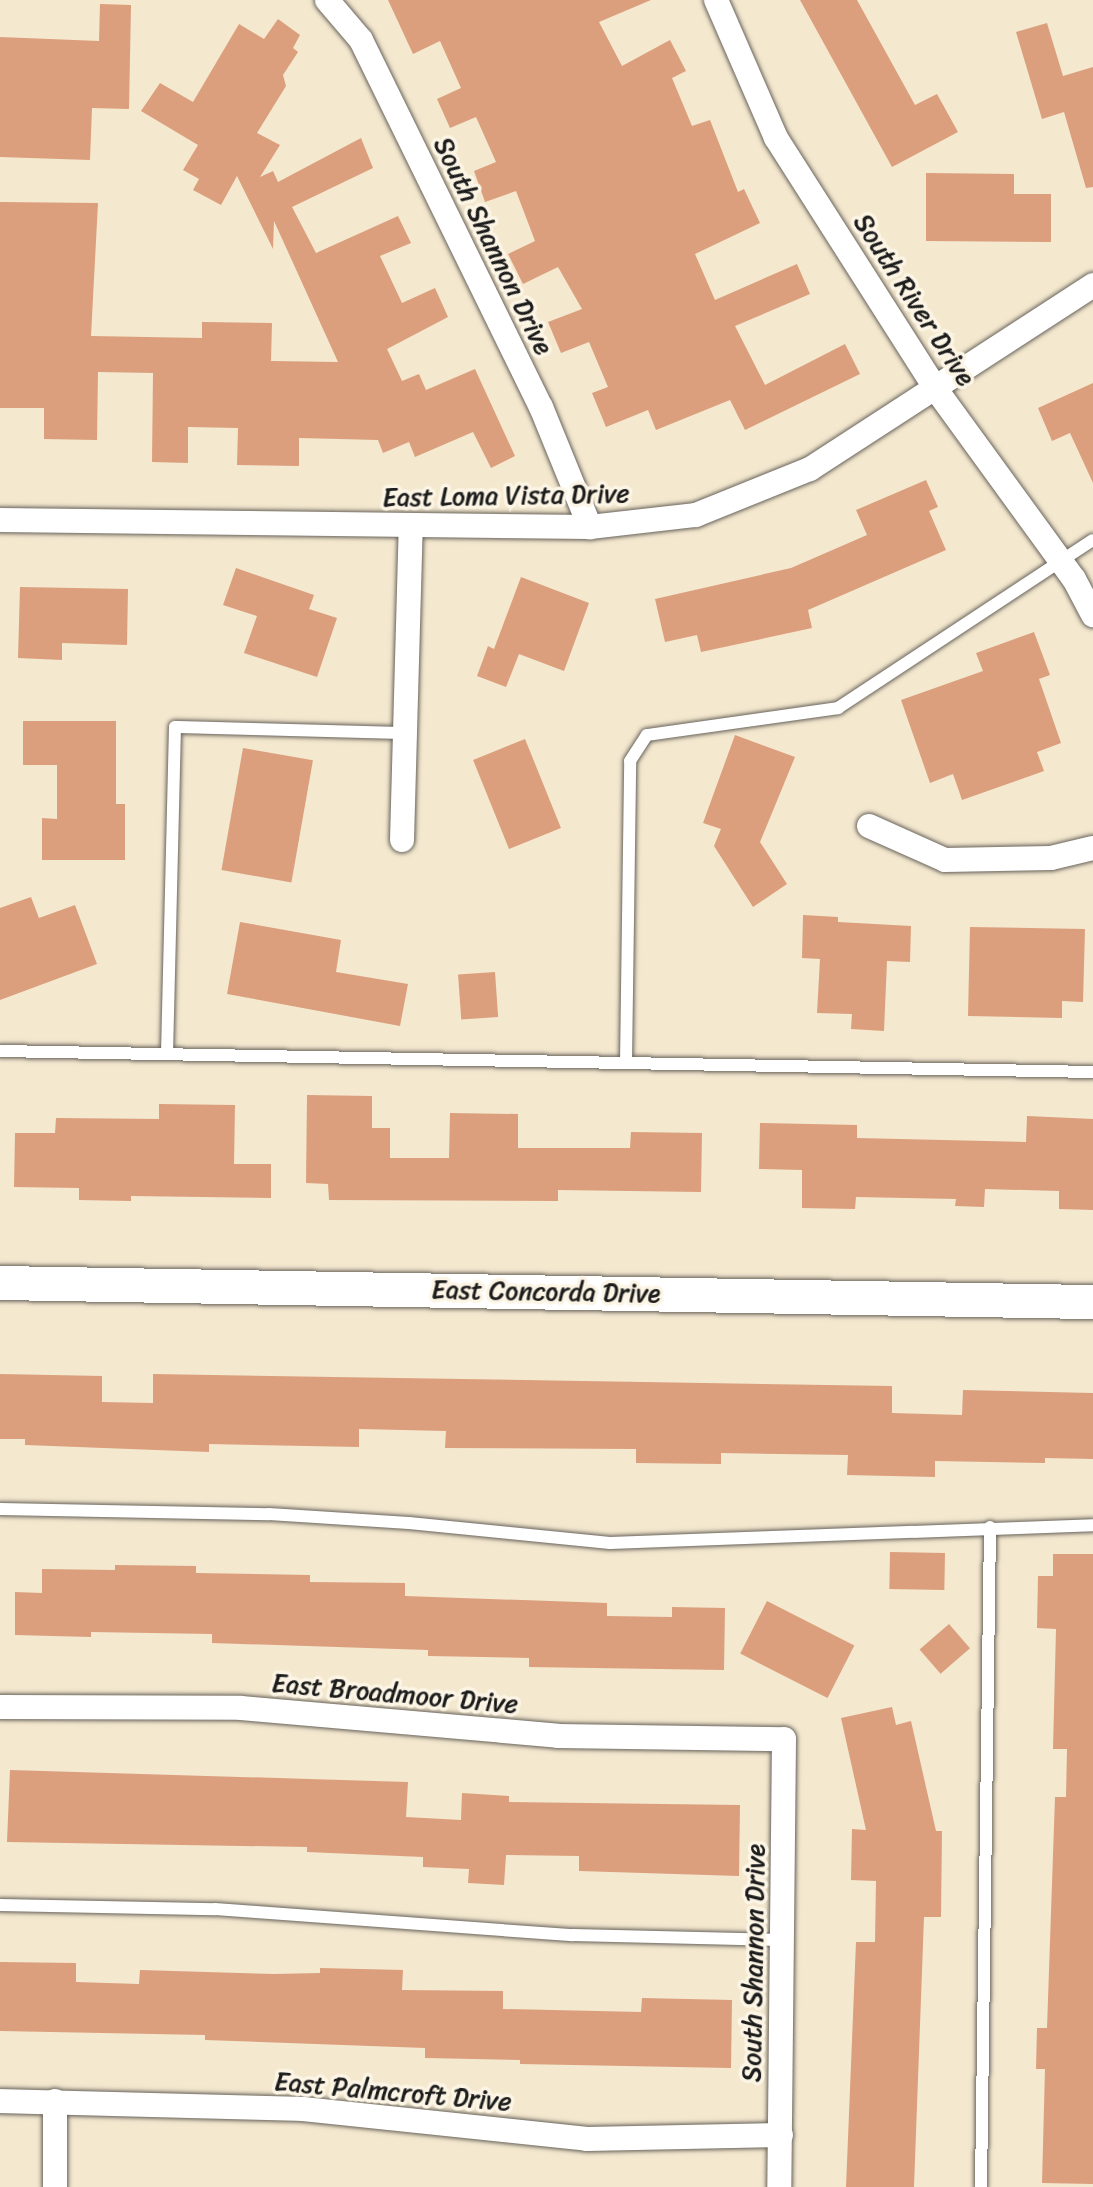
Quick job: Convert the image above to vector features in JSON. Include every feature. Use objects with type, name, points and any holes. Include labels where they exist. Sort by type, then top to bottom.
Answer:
[{"type":"street","name":"South Shannon Drive","points":[[327,0],[361,40],[541,407],[590,527]]},
{"type":"street","name":"South River Drive","points":[[716,0],[776,138],[935,388],[1061,561],[1093,615]]},
{"type":"street","name":"East Loma Vista Drive","points":[[0,520],[590,527],[696,515],[810,469],[1093,285]]},
{"type":"street","points":[[402,840],[411,527]]},
{"type":"street","points":[[869,826],[945,860],[1051,858],[1093,848]]},
{"type":"street","name":"East Concorda Drive","points":[[0,1283],[1093,1302]]},
{"type":"street","name":"East Broadmoor Drive","points":[[0,1707],[241,1708],[558,1736],[784,1739]]},
{"type":"street","name":"South Shannon Drive","points":[[779,2187],[784,1739]]},
{"type":"street","name":"East Palmcroft Drive","points":[[0,2101],[303,2109],[587,2139],[781,2135]]},
{"type":"street","points":[[55,2101],[55,2187]]},
{"type":"lane","points":[[626,1062],[630,761],[647,735],[838,708],[1093,540]]},
{"type":"lane","points":[[167,1054],[175,727],[405,733]]},
{"type":"lane","points":[[0,1051],[1093,1072]]},
{"type":"lane","points":[[0,1509],[269,1514],[409,1523],[610,1543],[1093,1525]]},
{"type":"lane","points":[[981,2187],[990,1527]]},
{"type":"lane","points":[[0,1905],[215,1909],[573,1935],[782,1940]]},
{"type":"building","points":[[388,0],[651,0],[599,22],[622,66],[670,40],[686,71],[672,78],[692,126],[710,120],[738,192],[744,189],[760,223],[695,254],[715,300],[797,264],[810,294],[735,326],[765,385],[845,344],[860,374],[745,430],[730,400],[656,430],[648,410],[606,427],[592,393],[608,387],[589,342],[561,353],[548,322],[582,309],[558,267],[523,284],[508,254],[535,241],[516,191],[485,202],[474,171],[496,162],[476,117],[450,128],[437,99],[461,88],[440,41],[413,54]]},
{"type":"building","points":[[800,0],[857,0],[915,105],[937,94],[958,132],[892,167]]},
{"type":"building","points":[[100,4],[131,5],[129,109],[92,108],[90,160],[0,157],[0,37],[99,41]]},
{"type":"building","points":[[278,19],[300,35],[293,48],[298,52],[283,75],[286,86],[257,133],[280,145],[260,177],[273,171],[278,182],[361,138],[373,168],[292,207],[316,253],[398,216],[411,243],[380,256],[402,303],[435,288],[448,317],[387,349],[402,381],[419,374],[426,390],[475,369],[515,456],[491,468],[473,432],[415,457],[409,442],[383,453],[378,440],[299,438],[299,466],[237,465],[238,428],[188,427],[188,463],[152,462],[153,373],[98,372],[97,440],[44,439],[44,408],[0,408],[0,202],[98,203],[91,336],[202,338],[202,322],[272,323],[271,361],[338,362],[274,221],[273,249],[237,176],[221,205],[193,190],[199,179],[183,170],[198,145],[141,111],[160,83],[193,102],[239,24],[264,39]]},
{"type":"building","points":[[1047,23],[1063,76],[1093,67],[1093,187],[1086,188],[1064,112],[1042,119],[1016,32]]},
{"type":"building","points":[[926,173],[1014,174],[1014,194],[1051,194],[1051,242],[926,241]]},
{"type":"building","points":[[1093,383],[1093,483],[1070,433],[1052,441],[1038,408]]},
{"type":"building","points":[[926,480],[938,507],[929,511],[946,550],[808,610],[812,628],[701,652],[697,635],[665,642],[655,599],[791,568],[867,535],[856,510]]},
{"type":"building","points":[[236,568],[314,595],[309,609],[337,618],[317,677],[244,653],[257,616],[223,605]]},
{"type":"building","points":[[521,577],[589,603],[564,671],[519,654],[506,687],[477,676],[488,646],[494,649]]},
{"type":"building","points":[[20,587],[128,589],[127,645],[62,643],[62,660],[18,658]]},
{"type":"building","points":[[1034,632],[1050,675],[1039,679],[1061,743],[1037,752],[1044,771],[962,800],[953,774],[930,783],[901,700],[983,671],[976,653]]},
{"type":"building","points":[[23,721],[116,721],[116,804],[125,804],[125,860],[42,860],[42,818],[57,819],[57,765],[23,765]]},
{"type":"building","points":[[735,735],[795,757],[760,842],[787,884],[753,907],[714,846],[721,829],[703,823]]},
{"type":"building","points":[[525,739],[561,828],[509,849],[473,760]]},
{"type":"building","points":[[243,748],[313,760],[291,882],[221,870]]},
{"type":"building","points":[[31,897],[39,918],[75,905],[97,964],[0,1000],[0,908]]},
{"type":"building","points":[[803,915],[838,917],[838,922],[911,926],[910,962],[887,961],[884,1031],[851,1029],[852,1014],[817,1013],[820,959],[802,958]]},
{"type":"building","points":[[240,922],[341,940],[336,972],[408,984],[400,1026],[227,994]]},
{"type":"building","points":[[970,927],[1085,929],[1083,1002],[1062,1001],[1062,1018],[968,1016]]},
{"type":"building","points":[[495,972],[498,1017],[461,1019],[458,975]]},
{"type":"building","points":[[307,1095],[372,1096],[372,1128],[390,1128],[390,1158],[449,1158],[450,1113],[518,1114],[518,1148],[630,1148],[631,1132],[702,1133],[701,1192],[558,1190],[558,1201],[329,1200],[328,1184],[306,1183]]},
{"type":"building","points":[[159,1104],[235,1105],[234,1164],[271,1164],[271,1198],[131,1196],[131,1201],[79,1200],[79,1188],[14,1187],[15,1133],[55,1133],[56,1118],[159,1119]]},
{"type":"building","points":[[1027,1116],[1093,1119],[1093,1210],[1059,1209],[1059,1191],[985,1189],[984,1207],[955,1206],[956,1199],[856,1197],[855,1209],[802,1208],[802,1170],[759,1169],[760,1123],[857,1125],[857,1138],[1026,1142]]},
{"type":"building","points":[[0,1374],[102,1376],[102,1402],[153,1403],[153,1374],[892,1386],[892,1413],[962,1415],[963,1390],[1093,1393],[1093,1459],[1045,1458],[1045,1463],[935,1461],[935,1477],[847,1475],[848,1455],[721,1453],[721,1464],[636,1463],[636,1449],[445,1448],[446,1431],[359,1429],[359,1447],[209,1444],[209,1452],[25,1445],[25,1439],[0,1439]]},
{"type":"building","points":[[890,1552],[945,1553],[944,1590],[889,1589]]},
{"type":"building","points":[[1053,1554],[1093,1554],[1093,2184],[1042,2183],[1045,2069],[1036,2069],[1037,2028],[1047,2028],[1055,1797],[1066,1797],[1067,1749],[1053,1749],[1056,1629],[1037,1628],[1038,1576],[1053,1576]]},
{"type":"building","points":[[115,1565],[196,1566],[196,1573],[310,1575],[310,1582],[405,1583],[405,1596],[607,1603],[607,1616],[672,1617],[672,1607],[725,1608],[724,1670],[529,1667],[529,1658],[428,1656],[428,1650],[212,1643],[212,1634],[91,1632],[91,1637],[15,1635],[15,1592],[42,1593],[42,1569],[115,1570]]},
{"type":"building","points":[[767,1601],[854,1645],[828,1698],[740,1654]]},
{"type":"building","points":[[949,1624],[970,1648],[941,1674],[920,1650]]},
{"type":"building","points":[[892,1707],[896,1725],[911,1721],[936,1831],[942,1831],[941,1917],[924,1917],[914,2187],[846,2187],[856,1942],[875,1942],[876,1881],[851,1880],[852,1829],[866,1830],[841,1718]]},
{"type":"building","points":[[10,1770],[408,1782],[406,1817],[461,1820],[462,1793],[509,1796],[509,1802],[740,1805],[739,1876],[579,1871],[579,1856],[506,1855],[504,1885],[468,1883],[469,1869],[423,1867],[423,1857],[307,1852],[307,1847],[7,1842]]},
{"type":"building","points":[[0,1962],[76,1963],[76,1982],[139,1984],[140,1970],[274,1974],[320,1973],[320,1968],[403,1970],[402,1990],[503,1991],[503,2009],[641,2012],[642,1998],[732,2000],[731,2068],[520,2064],[520,2060],[425,2058],[425,2048],[205,2040],[205,2035],[0,2031]]}]
